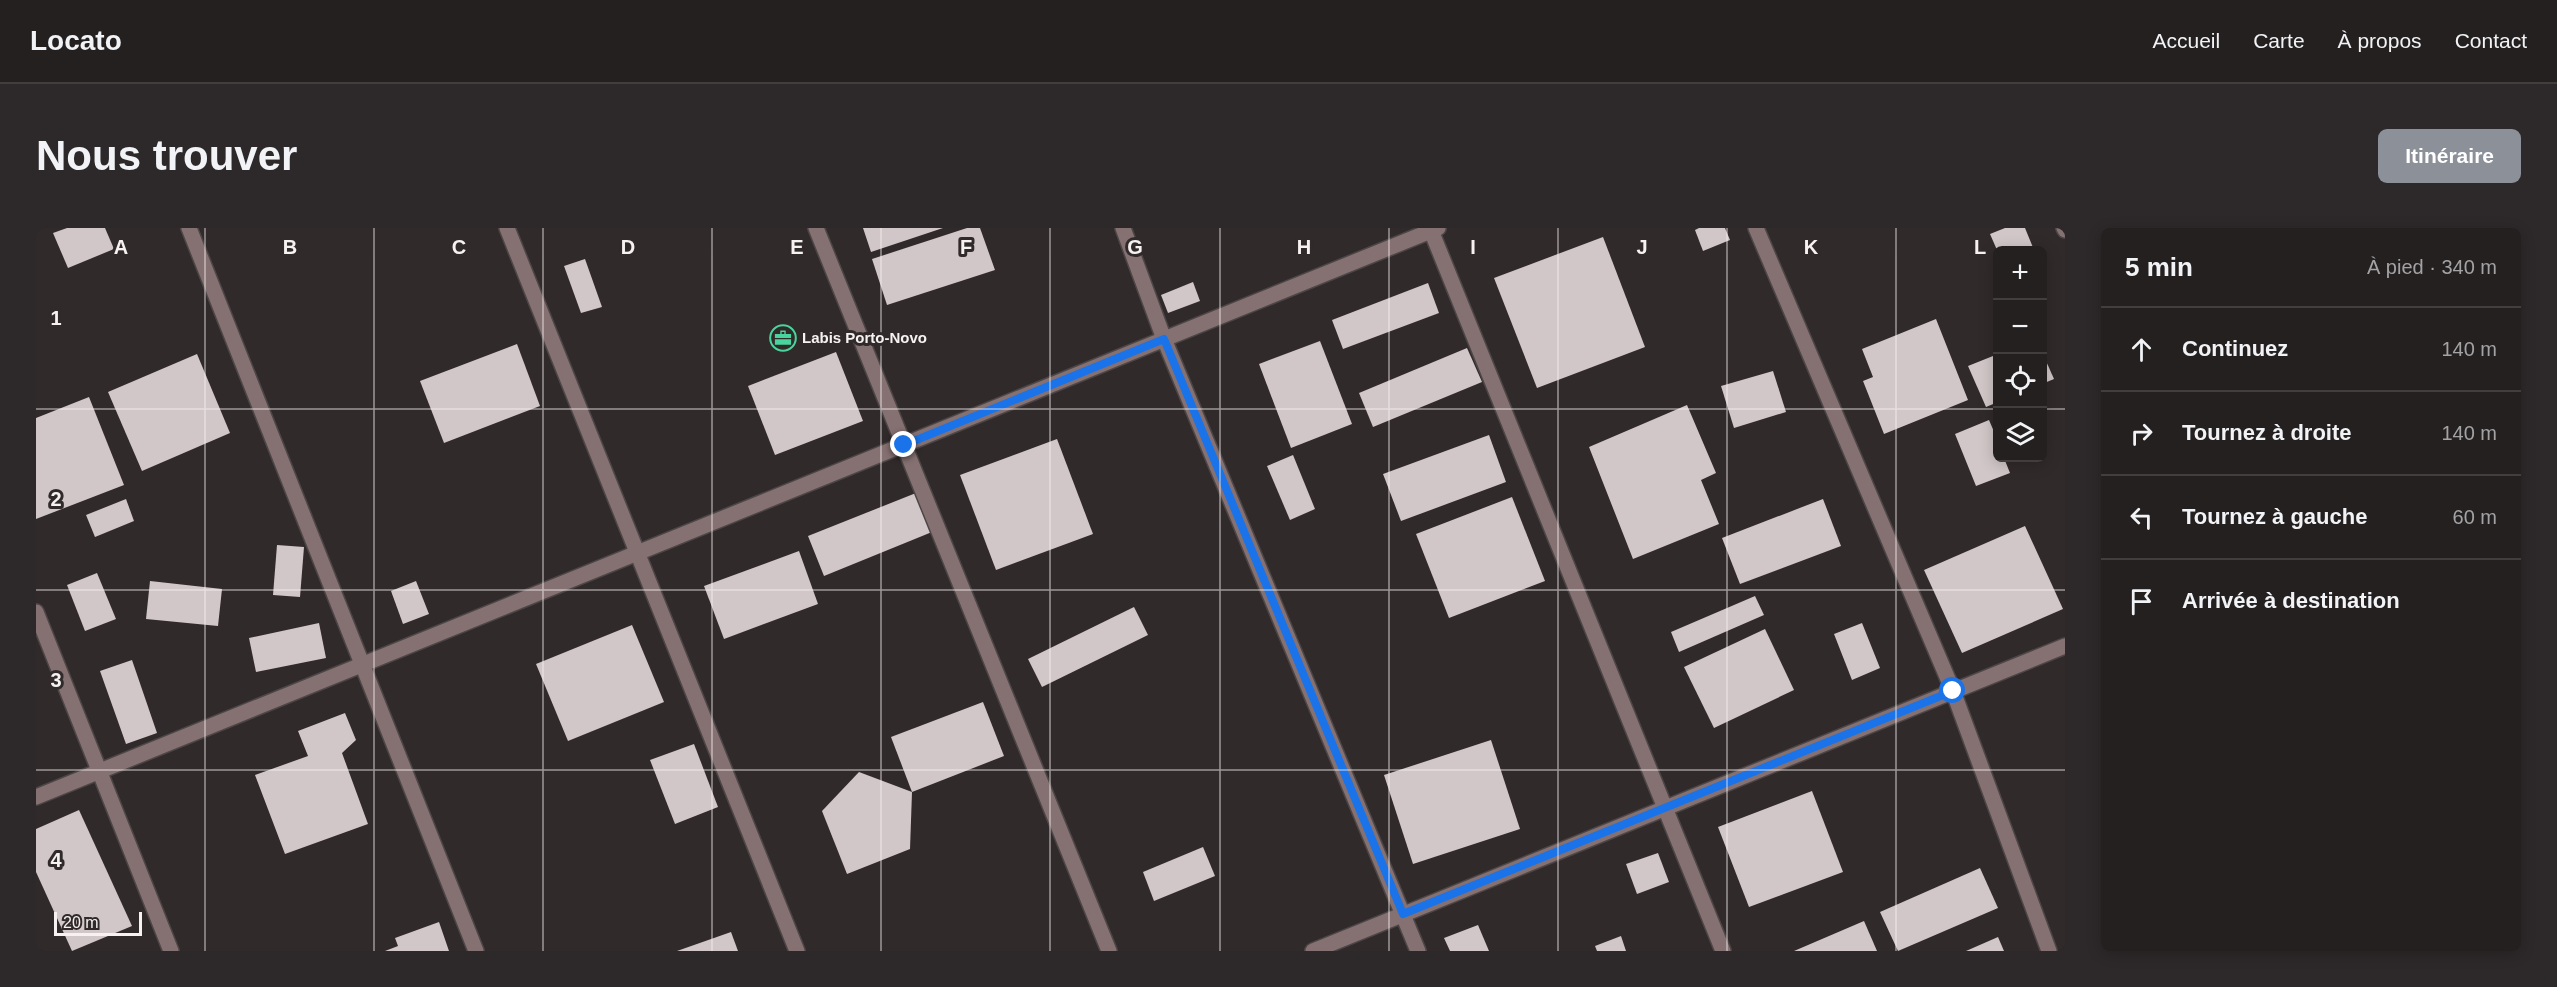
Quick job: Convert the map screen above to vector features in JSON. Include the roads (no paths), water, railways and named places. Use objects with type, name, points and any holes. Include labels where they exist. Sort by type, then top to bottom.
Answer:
[{"type":"street","points":[[189,228],[476,951]]},
{"type":"street","points":[[507,228],[797,951]]},
{"type":"street","points":[[816,228],[1109,951]]},
{"type":"street","points":[[1123,228],[1164,339],[1418,951]]},
{"type":"street","points":[[1756,228],[1953,691],[2049,951]]},
{"type":"street","points":[[36,797],[1433,229],[1723,951]]},
{"type":"street","points":[[36,612],[171,951]]},
{"type":"street","points":[[1313,951],[2065,646]]},
{"type":"place","name":"Labis Porto-Novo","points":[[783,338]]}]
